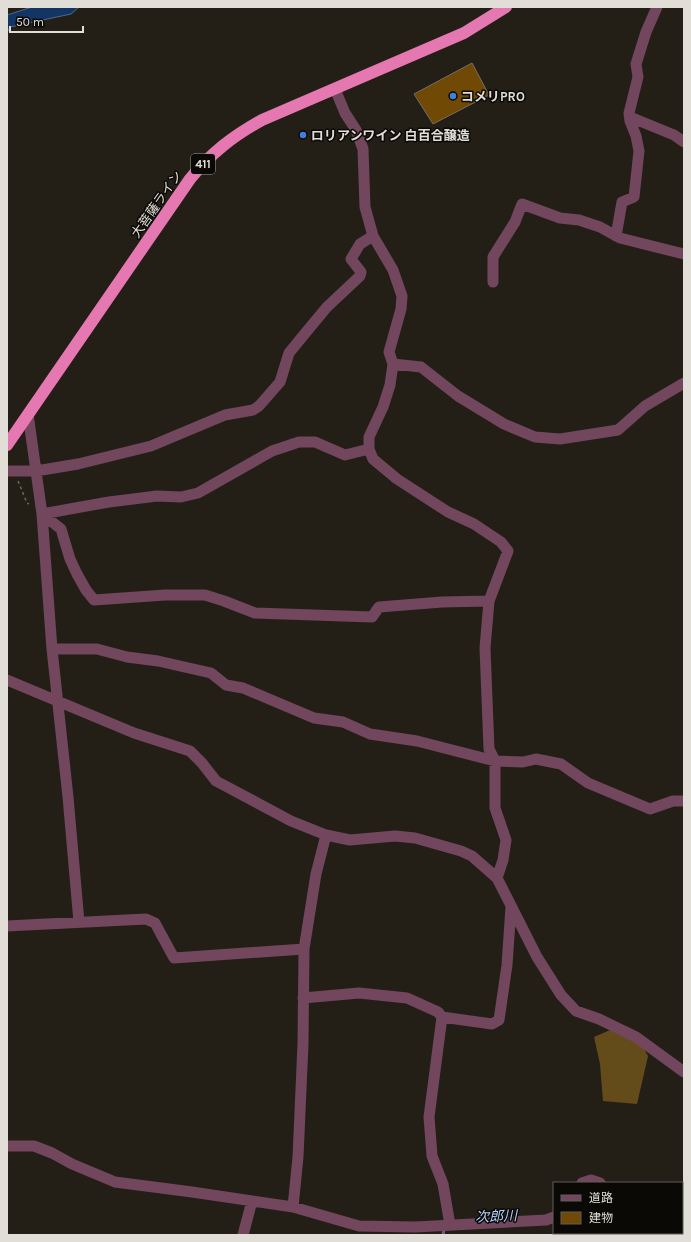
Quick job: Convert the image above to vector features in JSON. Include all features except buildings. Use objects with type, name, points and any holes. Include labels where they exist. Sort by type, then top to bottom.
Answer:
[{"type":"highway","name":"大菩薩ライン","points":[[7,445],[190,179],[205,161],[219,148],[249,127],[283,110],[464,33],[506,7]]},
{"type":"street","points":[[616,236],[622,202],[634,196],[636,185],[639,151],[629,113],[638,78],[636,64],[646,32],[657,7]]},
{"type":"street","points":[[335,89],[345,113],[356,130],[363,149],[365,207],[373,236],[392,270],[402,296],[401,310],[389,352],[393,364],[390,385],[383,407],[369,437],[369,449],[373,458],[397,479],[448,512],[474,524],[501,542],[508,551],[489,601],[485,648],[489,749],[495,761],[495,808],[506,840],[503,860],[497,878]]},
{"type":"street","points":[[630,117],[674,135],[684,142]]},
{"type":"street","points":[[493,282],[493,257],[515,222],[522,204],[560,218],[579,220],[600,226],[620,238],[684,254]]},
{"type":"street","points":[[10,471],[36,471],[78,464],[151,446],[226,415],[253,410],[259,406],[280,382],[290,353],[327,307],[360,276],[361,272],[351,259],[360,244],[373,236]]},
{"type":"street","points":[[393,364],[421,367],[458,396],[504,424],[535,437],[560,439],[618,430],[645,406],[684,384]]},
{"type":"street","points":[[28,414],[42,514],[52,649],[68,797],[79,922]]},
{"type":"street","points":[[42,514],[109,502],[157,496],[181,497],[198,493],[272,451],[299,442],[315,442],[346,454],[369,449]]},
{"type":"street","points":[[42,514],[61,529],[70,560],[86,590],[94,600],[165,595],[205,595],[255,613],[372,617],[379,607],[442,602],[489,601]]},
{"type":"street","points":[[52,649],[97,650],[127,657],[158,661],[211,674],[226,685],[243,688],[314,718],[343,722],[370,734],[417,741],[495,761],[523,762],[536,759],[561,764],[588,784],[622,796],[650,809],[673,801],[684,801]]},
{"type":"street","points":[[7,680],[134,732],[190,751],[202,763],[216,781],[291,821],[326,835],[350,840],[395,836],[415,838],[461,851],[472,856],[497,878],[537,958],[561,995],[576,1011],[599,1019],[636,1037],[683,1068]]},
{"type":"street","points":[[293,1207],[298,1157],[303,1044],[304,949],[316,874],[326,835]]},
{"type":"street","points":[[304,998],[359,993],[407,998],[438,1012],[442,1017],[492,1024],[499,1020],[507,965],[511,905]]},
{"type":"street","points":[[7,926],[146,919],[155,923],[174,958],[304,949]]},
{"type":"street","points":[[442,1017],[429,1117],[432,1156],[442,1184],[450,1225]]},
{"type":"street","points":[[7,1146],[34,1146],[115,1182],[293,1207],[359,1226],[415,1227],[546,1220],[553,1217]]},
{"type":"street","points":[[585,1182],[591,1180],[597,1182]]},
{"type":"street","points":[[243,1235],[252,1201]]},
{"type":"path","points":[[10,471],[28,503],[42,514]]},
{"type":"shaded area","points":[[610,1030],[642,1045],[648,1056],[637,1104],[603,1101],[600,1064],[594,1037]]},
{"type":"water","points":[[32,7],[79,7],[71,14],[10,27],[7,33],[7,15]]},
{"type":"waterway","name":"次郎川","points":[[443,1235],[444,1229],[446,1229]]},
{"type":"place","name":"コメリPRO","points":[[453,96]]},
{"type":"place","name":"ロリアンワイン 白百合醸造","points":[[303,135]]}]
